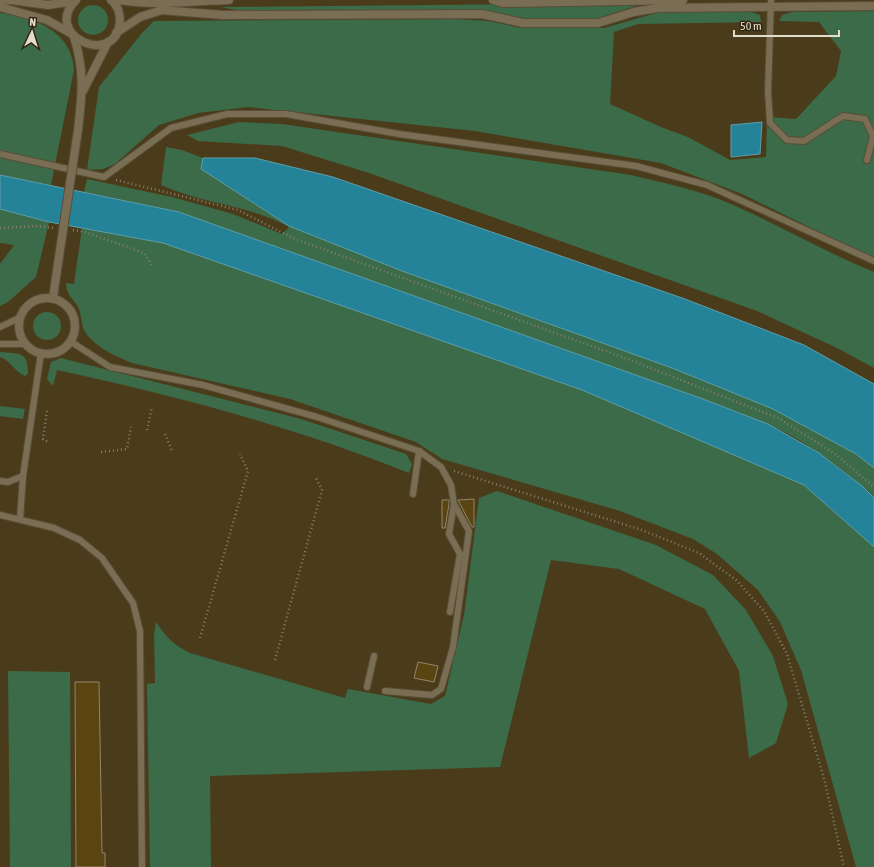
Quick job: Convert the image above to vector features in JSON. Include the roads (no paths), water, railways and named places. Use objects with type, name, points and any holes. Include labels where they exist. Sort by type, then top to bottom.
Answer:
[{"type":"street","points":[[0,1],[11,0],[48,5],[76,0]]},
{"type":"street","points":[[53,298],[83,92],[81,58],[73,35],[68,26],[70,8],[76,0]]},
{"type":"street","points":[[111,0],[118,9],[120,17],[116,34]]},
{"type":"street","points":[[119,0],[171,1],[185,3]]},
{"type":"street","points":[[83,92],[108,42],[116,34],[140,17],[185,3],[229,0]]},
{"type":"street","points":[[493,0],[503,3],[682,0]]},
{"type":"street","points":[[160,10],[223,15],[482,14],[523,23],[598,23],[634,12],[658,8],[770,4],[874,6]]},
{"type":"street","points":[[0,7],[47,20],[87,45],[94,46],[108,42]]},
{"type":"street","points":[[53,298],[68,307],[73,315],[75,324],[70,341],[65,347],[58,351],[41,353],[33,350],[26,344],[20,331],[20,317],[30,304],[37,300],[53,298]]},
{"type":"lane","points":[[770,4],[768,91],[770,124],[787,140],[804,141],[843,116],[865,119],[873,136],[867,160]]},
{"type":"lane","points":[[0,154],[104,177],[171,128],[227,114],[286,114],[399,134],[636,166],[707,185],[874,261]]},
{"type":"lane","points":[[0,327],[20,317]]},
{"type":"lane","points":[[70,341],[110,366],[226,392],[317,417],[419,451],[441,467],[451,485],[454,504],[449,534],[460,554],[450,612]]},
{"type":"lane","points":[[0,344],[26,344]]},
{"type":"lane","points":[[20,519],[23,476],[41,353]]},
{"type":"lane","points":[[413,494],[419,451]]},
{"type":"lane","points":[[0,481],[8,482],[23,476]]},
{"type":"lane","points":[[385,691],[432,695],[441,689],[453,647],[469,532],[454,504]]},
{"type":"lane","points":[[0,515],[54,528],[80,540],[102,558],[133,603],[140,631],[142,867]]},
{"type":"lane","points":[[367,687],[374,656]]},
{"type":"water","points":[[762,122],[760,154],[731,157],[731,125]]},
{"type":"water","points":[[203,158],[255,158],[333,177],[685,299],[804,345],[874,384],[874,468],[856,454],[773,409],[672,368],[402,271],[289,226],[201,169]]},
{"type":"water","points":[[0,175],[179,212],[703,399],[768,424],[819,453],[862,486],[874,498],[874,547],[804,485],[582,390],[163,243],[49,222],[0,209]]}]
